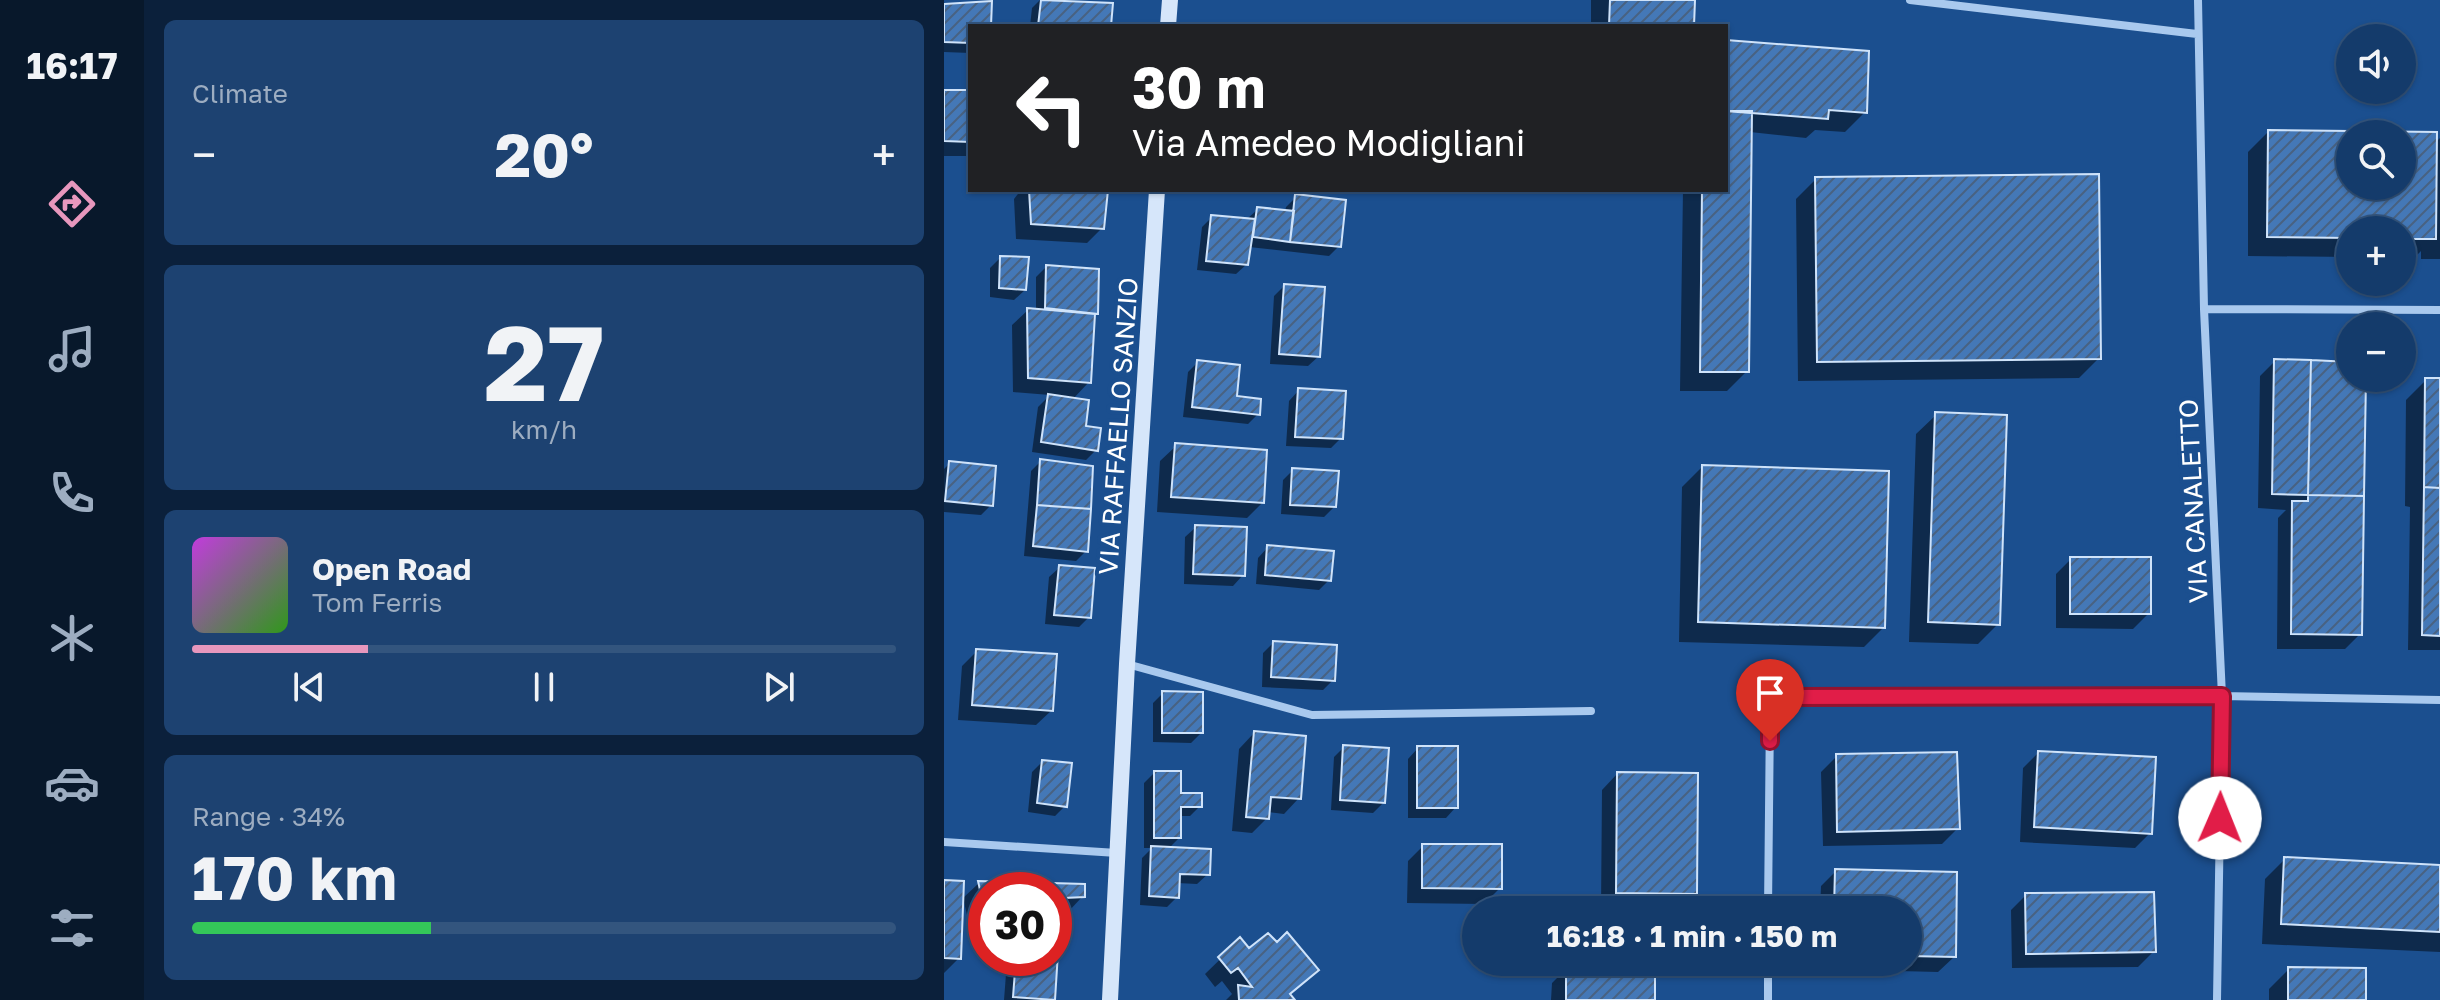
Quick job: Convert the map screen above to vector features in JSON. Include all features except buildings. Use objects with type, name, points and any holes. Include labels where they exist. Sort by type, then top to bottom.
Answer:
[{"type":"main road","points":[[1168,24],[1170,0]]},
{"type":"main road","name":"VIA RAFFAELLO SANZIO","points":[[1110,1000],[1127,664],[1157,192]]},
{"type":"street","points":[[1910,0],[2197,34]]},
{"type":"street","name":"VIA CANALETTO","points":[[2198,0],[2204,309],[2222,696],[2217,1000]]},
{"type":"street","points":[[2204,309],[2440,310]]},
{"type":"street","points":[[1127,664],[1312,715],[1591,711]]},
{"type":"street","points":[[1768,896],[1770,713],[1783,697],[2222,696],[2440,700]]},
{"type":"street","points":[[944,842],[1117,853]]},
{"type":"street","points":[[1768,976],[1768,1000]]},
{"type":"route","points":[[1770,741],[1770,713],[1783,697],[2222,696],[2220,818]]}]
